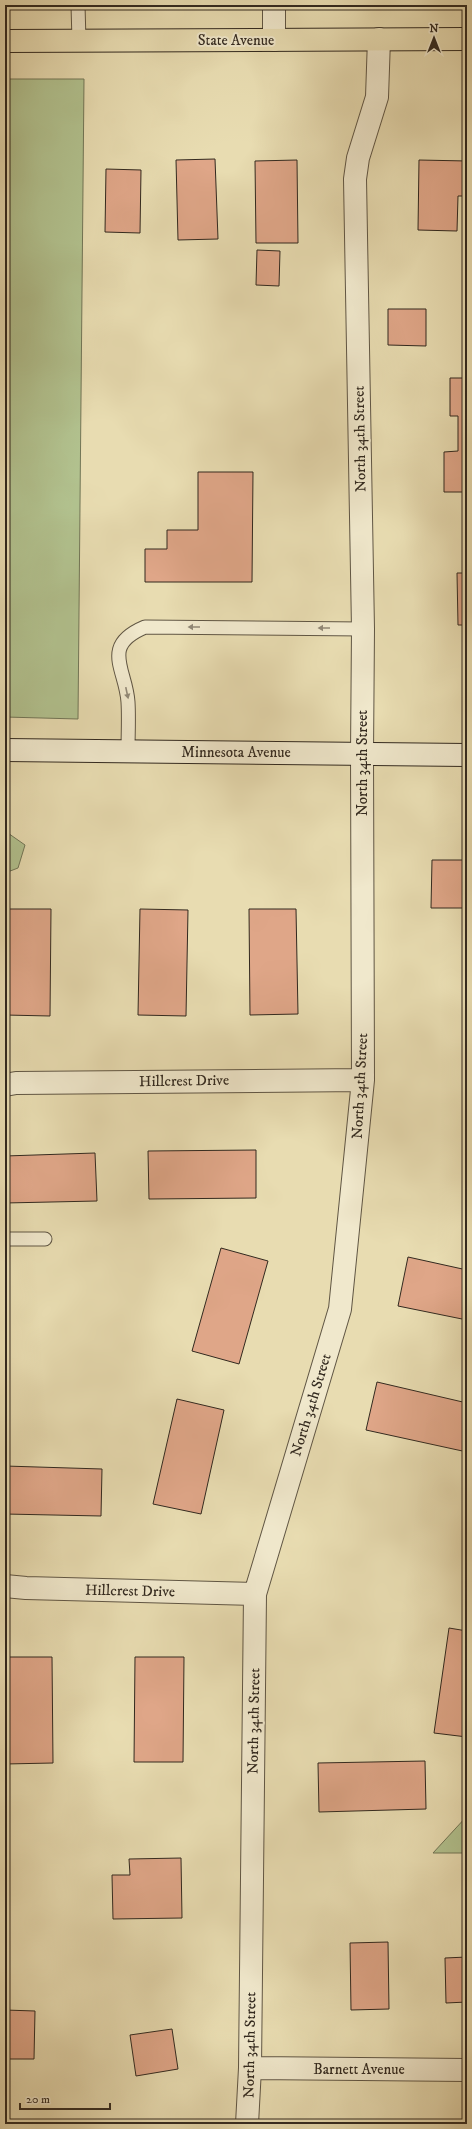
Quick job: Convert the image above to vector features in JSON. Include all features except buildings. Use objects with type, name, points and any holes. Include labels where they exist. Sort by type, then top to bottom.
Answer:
[{"type":"main road","name":"State Avenue","points":[[5,41],[467,39]]},
{"type":"street","points":[[274,5],[274,40]]},
{"type":"street","name":"North 34th Street","points":[[247,2124],[250,2068],[255,1594],[340,1309],[363,1080],[362,753],[364,629],[355,179],[358,158],[378,97],[379,39]]},
{"type":"street","name":"Minnesota Avenue","points":[[5,750],[467,755]]},
{"type":"street","name":"Hillcrest Drive","points":[[5,1085],[16,1083],[363,1080]]},
{"type":"street","name":"Hillcrest Drive","points":[[5,1586],[26,1588],[255,1594]]},
{"type":"street","name":"Barnett Avenue","points":[[250,2068],[467,2070]]},
{"type":"lane","points":[[78,5],[78,41]]},
{"type":"lane","points":[[128,751],[128,701],[118,666],[119,653],[123,642],[132,633],[144,627],[364,629]]},
{"type":"lane","points":[[5,1239],[45,1239]]},
{"type":"green space","points":[[5,79],[84,79],[78,719],[5,717]]},
{"type":"green space","points":[[5,831],[25,845],[18,868],[5,873]]},
{"type":"green space","points":[[467,1816],[467,1853],[433,1853]]}]
